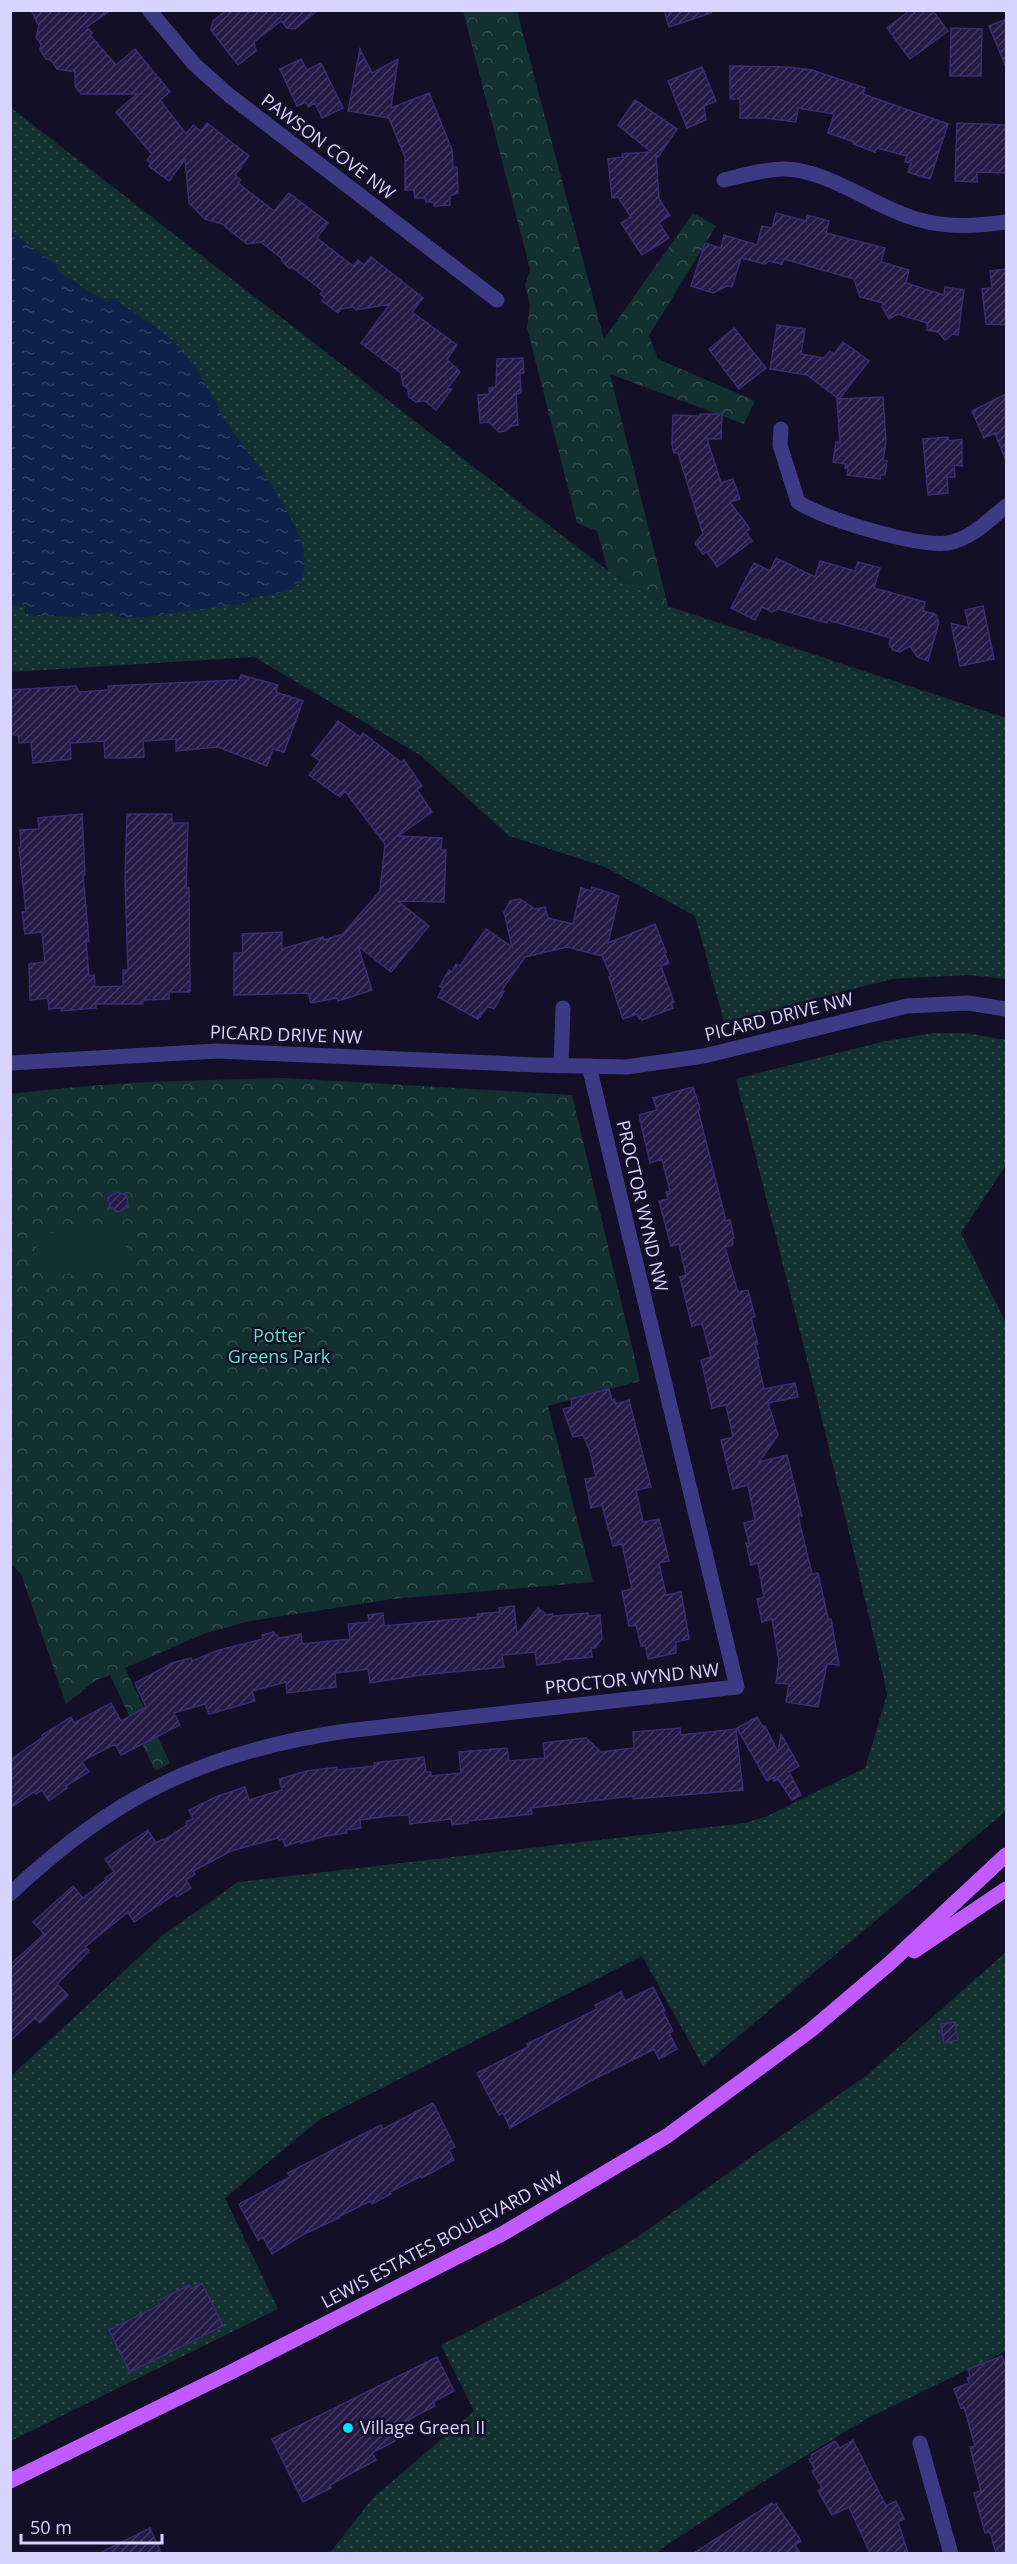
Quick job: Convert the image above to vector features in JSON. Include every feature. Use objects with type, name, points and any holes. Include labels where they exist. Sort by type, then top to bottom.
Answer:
[{"type":"main road","name":"LEWIS ESTATES BOULEVARD NW","points":[[10,2481],[491,2240],[667,2136],[811,2030],[890,1964],[1006,1856]]},
{"type":"main road","name":"LEWIS ESTATES BOULEVARD NW","points":[[890,1964],[907,1956],[1006,1889]]},
{"type":"street","name":"PAWSON COVE NW","points":[[149,10],[195,65],[230,96],[497,300]]},
{"type":"street","points":[[724,180],[754,172],[784,169],[811,173],[917,220],[948,226],[1006,222]]},
{"type":"street","points":[[781,429],[780,445],[798,502],[825,515],[915,542],[933,544],[950,543],[969,536],[1006,506]]},
{"type":"street","name":"PICARD DRIVE NW","points":[[10,1063],[217,1051],[561,1066],[626,1066],[674,1062],[907,1006],[968,1003],[1006,1009]]},
{"type":"street","points":[[561,1066],[563,1008]]},
{"type":"street","name":"PROCTOR WYND NW","points":[[10,1894],[72,1839],[113,1810],[170,1780],[238,1753],[306,1737],[346,1731],[737,1687],[589,1066]]},
{"type":"street","points":[[920,2444],[951,2553]]},
{"type":"green space","points":[[463,11],[517,11],[604,339],[693,213],[716,226],[649,336],[658,359],[755,401],[744,424],[610,374],[668,606],[608,571],[597,531],[577,523],[527,328],[530,305],[525,285],[530,269]]},
{"type":"green space","points":[[10,107],[608,571],[668,606],[1006,718],[1006,979],[969,975],[892,979],[724,1022],[695,916],[603,866],[509,836],[420,755],[254,657],[11,672]]},
{"type":"green space","points":[[933,1033],[966,1033],[1006,1040],[1006,1165],[961,1233],[1006,1323],[1006,1811],[703,2066],[642,1956],[319,2120],[225,2198],[278,2309],[11,2441],[11,2076],[163,1935],[238,1882],[745,1823],[765,1817],[865,1768],[887,1695],[818,1403],[736,1079],[881,1042]]},
{"type":"green space","name":"Potter Greens Park","points":[[286,1078],[572,1095],[640,1381],[548,1406],[593,1582],[393,1599],[250,1621],[206,1633],[125,1668],[170,1763],[155,1771],[110,1675],[95,1681],[66,1704],[21,1574],[11,1564],[10,1094],[113,1084]]},
{"type":"green space","points":[[123,1224],[129,1266],[42,1277],[36,1235]]},
{"type":"green space","points":[[1006,1952],[1006,2351],[866,2419],[763,2482],[655,2553],[329,2554],[372,2499],[474,2411],[441,2345],[557,2286],[639,2236],[867,2075]]},
{"type":"water","points":[[11,232],[58,266],[56,270],[108,303],[113,298],[172,340],[186,355],[225,420],[279,497],[292,520],[301,542],[305,563],[301,580],[292,589],[279,594],[251,598],[252,602],[136,618],[117,617],[116,611],[71,617],[25,614],[25,607],[11,605]]},
{"type":"building","points":[[31,10],[111,10],[87,27],[92,33],[90,35],[116,65],[135,49],[170,92],[160,100],[186,134],[193,125],[201,131],[207,123],[249,156],[235,175],[241,180],[238,183],[274,211],[289,193],[328,223],[317,238],[353,266],[358,260],[364,265],[371,257],[423,298],[412,312],[457,345],[447,359],[460,372],[447,389],[452,389],[436,410],[425,401],[416,402],[409,397],[408,389],[403,385],[401,373],[361,343],[390,304],[356,310],[353,307],[341,309],[338,313],[322,301],[324,297],[320,294],[323,291],[293,268],[289,268],[281,258],[261,242],[247,244],[222,224],[205,219],[189,203],[185,159],[169,181],[149,166],[151,163],[147,160],[152,154],[116,112],[137,94],[81,94],[75,86],[75,72],[57,69],[40,50],[41,44],[36,37],[39,26]]},
{"type":"building","points":[[227,10],[318,10],[295,29],[287,28],[281,21],[254,42],[256,51],[238,65],[211,30],[213,21]]},
{"type":"building","points":[[664,10],[711,10],[711,13],[669,27]]},
{"type":"building","points":[[910,10],[932,10],[948,31],[910,59],[887,28]]},
{"type":"building","points":[[1006,19],[1006,67],[989,26]]},
{"type":"building","points":[[951,28],[982,29],[981,76],[950,76]]},
{"type":"building","points":[[360,49],[372,73],[398,59],[391,108],[429,93],[452,150],[453,167],[457,167],[458,193],[450,196],[450,205],[434,206],[434,202],[426,202],[425,198],[415,198],[414,190],[405,190],[405,157],[389,118],[348,111]]},
{"type":"building","points":[[301,59],[307,70],[321,63],[343,108],[322,118],[315,103],[308,107],[306,102],[297,106],[280,69]]},
{"type":"building","points":[[730,66],[812,70],[865,88],[863,94],[948,124],[930,179],[908,172],[911,163],[905,162],[907,156],[877,148],[875,152],[828,133],[834,114],[798,108],[796,122],[740,118],[740,99],[730,99]]},
{"type":"building","points":[[702,67],[716,101],[704,106],[706,120],[687,128],[668,81]]},
{"type":"building","points":[[635,100],[677,129],[658,157],[656,155],[659,199],[670,215],[659,223],[669,238],[642,255],[621,223],[631,217],[618,197],[612,198],[608,159],[623,157],[622,154],[651,152],[618,125]]},
{"type":"building","points":[[957,123],[1006,125],[1006,173],[977,172],[977,182],[955,181]]},
{"type":"building","points":[[776,213],[806,221],[807,215],[829,221],[826,233],[885,248],[881,262],[909,270],[906,283],[944,295],[945,287],[964,290],[958,335],[953,334],[945,340],[938,332],[927,330],[927,323],[898,314],[889,319],[882,307],[883,303],[860,297],[854,279],[784,259],[782,264],[769,261],[765,264],[741,258],[732,287],[727,286],[713,293],[691,286],[705,243],[721,248],[724,235],[757,245],[762,226],[772,228]]},
{"type":"building","points":[[1006,269],[1006,325],[986,324],[982,289],[992,288],[990,271]]},
{"type":"building","points":[[777,325],[805,329],[801,354],[824,358],[830,351],[834,354],[843,342],[869,361],[839,399],[807,375],[770,369]]},
{"type":"building","points":[[734,328],[766,368],[739,389],[709,349]]},
{"type":"building","points":[[523,358],[524,373],[520,373],[521,393],[516,394],[518,425],[499,432],[489,422],[480,423],[478,395],[489,394],[489,388],[496,387],[497,359]]},
{"type":"building","points":[[1006,394],[1006,461],[995,433],[984,438],[972,411]]},
{"type":"building","points":[[883,397],[886,442],[883,460],[887,461],[885,475],[881,475],[880,479],[847,475],[846,464],[833,462],[836,442],[840,443],[837,399]]},
{"type":"building","points":[[700,414],[722,414],[721,439],[707,439],[721,483],[733,479],[740,499],[730,502],[750,529],[746,532],[752,541],[717,567],[707,552],[703,554],[695,543],[703,534],[678,453],[674,453],[672,445],[673,415],[700,416]]},
{"type":"building","points":[[948,437],[949,441],[962,439],[962,466],[954,465],[955,477],[947,477],[948,493],[928,495],[923,439]]},
{"type":"building","points":[[776,558],[815,577],[820,561],[855,571],[858,562],[880,568],[874,588],[925,602],[923,611],[935,614],[939,622],[928,661],[917,657],[910,646],[900,652],[893,650],[889,644],[891,638],[828,620],[827,623],[778,609],[772,612],[762,607],[755,620],[731,608],[754,563],[770,571]]},
{"type":"building","points":[[983,606],[994,659],[960,666],[951,623],[969,628],[965,610]]},
{"type":"building","points":[[241,675],[278,685],[276,692],[303,701],[284,752],[273,749],[267,766],[218,747],[176,751],[176,739],[143,741],[144,757],[123,758],[105,758],[104,741],[70,743],[71,759],[33,763],[31,742],[19,743],[18,735],[10,735],[10,690],[76,686],[79,692],[109,690],[108,686],[239,680]]},
{"type":"building","points":[[338,721],[360,737],[363,733],[401,762],[404,760],[422,786],[417,790],[432,812],[398,836],[442,838],[441,850],[446,850],[444,902],[398,901],[429,926],[391,972],[358,946],[372,990],[338,1001],[337,998],[311,1003],[308,993],[234,995],[234,953],[243,953],[242,934],[282,932],[282,949],[323,937],[324,940],[343,934],[380,891],[385,844],[345,791],[340,797],[309,775],[320,761],[312,755]]},
{"type":"building","points":[[82,814],[85,875],[83,875],[89,941],[86,942],[89,976],[94,975],[95,987],[123,986],[123,970],[128,970],[125,878],[127,814],[172,814],[172,823],[188,823],[186,888],[189,888],[190,992],[169,992],[169,999],[143,1000],[143,1004],[96,1004],[96,1008],[61,1011],[61,1008],[49,1009],[48,998],[30,1000],[29,964],[45,962],[42,932],[25,934],[22,912],[26,912],[19,847],[21,847],[20,830],[39,829],[38,818]]},
{"type":"building","points":[[592,887],[619,896],[608,943],[655,924],[669,963],[661,966],[674,1002],[671,1003],[673,1008],[642,1020],[637,1014],[623,1019],[609,977],[611,976],[602,956],[567,947],[525,957],[502,990],[504,991],[494,1009],[488,1006],[478,1019],[438,997],[443,988],[440,986],[449,970],[452,972],[456,964],[460,966],[486,929],[512,947],[504,912],[510,901],[520,899],[535,909],[545,907],[548,918],[573,924],[581,888],[591,891]]},
{"type":"building","points":[[693,1087],[726,1221],[730,1220],[734,1238],[732,1238],[733,1245],[725,1247],[738,1292],[748,1290],[755,1317],[751,1318],[758,1344],[755,1344],[764,1389],[795,1383],[798,1397],[768,1403],[778,1435],[759,1462],[787,1455],[802,1516],[798,1516],[812,1574],[818,1573],[828,1619],[831,1619],[839,1665],[827,1664],[818,1707],[786,1702],[789,1684],[776,1683],[779,1661],[772,1619],[762,1622],[757,1599],[764,1597],[758,1563],[751,1565],[746,1543],[749,1543],[744,1523],[755,1520],[748,1485],[733,1489],[721,1440],[733,1437],[726,1405],[712,1408],[701,1360],[711,1357],[702,1324],[692,1326],[680,1277],[686,1275],[679,1244],[671,1246],[659,1201],[668,1199],[666,1192],[670,1191],[662,1159],[650,1163],[639,1115],[657,1110],[653,1098]]},
{"type":"building","points":[[117,1192],[127,1196],[128,1207],[118,1212],[110,1207],[108,1198]]},
{"type":"building","points":[[609,1389],[612,1400],[615,1399],[616,1404],[629,1400],[651,1487],[636,1490],[643,1522],[659,1519],[669,1561],[659,1563],[666,1595],[681,1592],[689,1639],[676,1642],[676,1653],[648,1659],[645,1645],[641,1646],[636,1625],[629,1626],[622,1591],[632,1589],[622,1544],[613,1546],[602,1505],[591,1508],[585,1479],[596,1477],[590,1451],[583,1435],[573,1437],[563,1409],[572,1407],[571,1399]]},
{"type":"building","points":[[514,1606],[517,1634],[538,1608],[547,1615],[552,1614],[553,1616],[588,1613],[588,1616],[600,1615],[602,1639],[595,1648],[591,1648],[592,1657],[537,1665],[535,1652],[502,1655],[504,1667],[421,1675],[370,1683],[368,1669],[335,1673],[336,1687],[287,1693],[286,1682],[252,1691],[255,1701],[209,1714],[205,1704],[174,1713],[180,1725],[121,1755],[115,1744],[88,1758],[82,1762],[89,1772],[66,1786],[67,1788],[49,1801],[42,1790],[36,1794],[34,1792],[10,1808],[10,1760],[43,1737],[42,1735],[71,1717],[74,1723],[111,1703],[121,1721],[146,1707],[135,1683],[172,1663],[191,1658],[192,1661],[219,1650],[263,1639],[262,1635],[273,1632],[280,1638],[301,1634],[302,1644],[350,1639],[348,1624],[369,1622],[368,1615],[383,1613],[384,1626],[478,1617],[477,1614],[500,1612],[499,1608]]},
{"type":"building","points":[[757,1717],[763,1727],[765,1726],[778,1752],[781,1734],[799,1766],[789,1772],[801,1795],[792,1800],[778,1779],[774,1781],[775,1777],[767,1781],[737,1728]]},
{"type":"building","points":[[680,1728],[681,1735],[736,1729],[743,1790],[633,1799],[633,1796],[531,1808],[532,1814],[452,1825],[451,1819],[410,1824],[409,1815],[389,1816],[360,1820],[361,1828],[346,1830],[347,1833],[285,1846],[283,1839],[278,1838],[231,1851],[193,1871],[195,1874],[186,1880],[191,1888],[177,1897],[175,1894],[134,1922],[128,1912],[85,1947],[89,1951],[57,1984],[68,1995],[40,2023],[35,2018],[10,2041],[10,1965],[44,1934],[33,1922],[73,1886],[83,1898],[106,1880],[105,1878],[114,1872],[105,1859],[148,1830],[156,1843],[164,1840],[193,1819],[189,1810],[218,1796],[245,1787],[249,1800],[282,1790],[279,1779],[307,1771],[375,1766],[374,1763],[424,1757],[426,1772],[431,1772],[431,1776],[461,1773],[459,1752],[507,1748],[509,1761],[545,1758],[543,1743],[586,1738],[601,1752],[634,1748],[633,1732]]},
{"type":"building","points":[[653,1987],[673,2031],[669,2033],[677,2049],[659,2059],[654,2049],[592,2080],[510,2128],[503,2113],[499,2115],[477,2073],[528,2047],[527,2044],[597,2009],[595,2005],[621,1992],[625,2001]]},
{"type":"building","points":[[955,2022],[958,2040],[944,2043],[941,2024]]},
{"type":"building","points":[[433,2103],[455,2147],[449,2150],[454,2160],[390,2192],[391,2194],[372,2204],[370,2201],[304,2234],[272,2254],[263,2237],[258,2240],[239,2204],[290,2177],[288,2173],[381,2125],[383,2129]]},
{"type":"building","points":[[202,2283],[223,2326],[130,2372],[109,2330],[160,2305],[158,2301],[189,2285],[191,2289]]},
{"type":"building","points":[[1002,2356],[1006,2367],[1006,2553],[996,2553],[990,2532],[985,2533],[974,2493],[981,2491],[970,2447],[975,2446],[964,2407],[961,2408],[954,2389],[969,2383],[968,2369]]},
{"type":"building","name":"Village Green II","points":[[437,2357],[454,2391],[433,2402],[435,2406],[408,2420],[410,2423],[391,2432],[395,2441],[372,2453],[376,2460],[330,2485],[331,2488],[303,2502],[272,2439]]},
{"type":"building","points":[[853,2440],[886,2506],[896,2501],[904,2519],[898,2522],[908,2553],[870,2553],[849,2507],[832,2515],[818,2491],[822,2488],[812,2471],[815,2469],[809,2459],[812,2458],[811,2455],[835,2441],[840,2448]]},
{"type":"building","points":[[772,2503],[776,2504],[801,2541],[795,2545],[800,2553],[694,2553]]},
{"type":"building","points":[[150,2528],[161,2553],[100,2553]]},
{"type":"place","name":"Village Green II","points":[[348,2428]]}]
